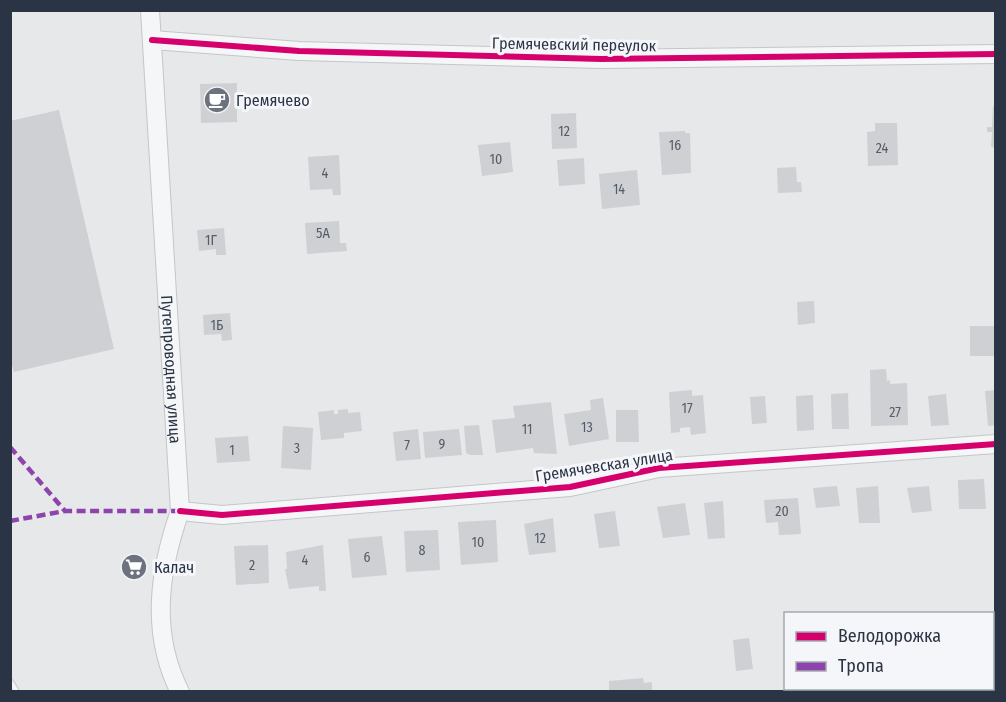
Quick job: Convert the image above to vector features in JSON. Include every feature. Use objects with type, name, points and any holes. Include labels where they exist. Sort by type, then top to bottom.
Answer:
[{"type":"street","name":"Путепроводная улица","points":[[150,10],[180,511],[169,543],[161,585],[160,619],[169,670],[180,692]]},
{"type":"street","name":"Гремячевский переулок","points":[[152,40],[299,51],[601,59],[996,54]]},
{"type":"street","name":"Гремячевская улица","points":[[180,511],[222,515],[505,493],[570,486],[659,468],[996,444]]},
{"type":"building","points":[[237,83],[237,122],[201,123],[200,84]]},
{"type":"building","points":[[993,106],[996,106],[996,148],[991,147],[992,132],[987,132],[987,127],[992,127]]},
{"type":"building","points":[[59,110],[114,349],[14,372],[10,358],[10,121]]},
{"type":"building","points":[[576,113],[577,148],[552,149],[551,114]]},
{"type":"building","points":[[875,123],[897,123],[898,165],[868,166],[867,132],[875,131]]},
{"type":"building","points":[[685,131],[685,133],[690,133],[691,173],[662,175],[659,132]]},
{"type":"building","points":[[510,142],[513,172],[482,176],[478,145]]},
{"type":"building","points":[[339,155],[341,195],[333,195],[332,189],[310,190],[308,157]]},
{"type":"building","points":[[584,158],[585,184],[559,186],[557,160]]},
{"type":"building","points":[[796,167],[797,182],[801,182],[802,192],[778,193],[777,168]]},
{"type":"building","points":[[637,170],[640,205],[602,209],[599,174]]},
{"type":"building","points":[[339,221],[340,243],[346,243],[347,251],[307,254],[305,223]]},
{"type":"building","points":[[224,228],[226,255],[216,255],[216,249],[199,251],[197,230]]},
{"type":"building","points":[[814,301],[815,323],[798,325],[797,302]]},
{"type":"building","points":[[230,313],[232,340],[222,341],[221,334],[204,335],[203,315]]},
{"type":"building","points":[[970,326],[996,326],[996,356],[970,356]]},
{"type":"building","points":[[886,369],[887,381],[890,380],[890,384],[907,383],[908,425],[871,426],[870,370]]},
{"type":"building","points":[[692,390],[692,396],[703,395],[706,433],[691,435],[690,427],[680,428],[680,432],[671,433],[669,392]]},
{"type":"building","points":[[996,390],[996,425],[988,426],[985,391]]},
{"type":"building","points":[[848,393],[849,429],[832,429],[831,394]]},
{"type":"building","points":[[946,394],[949,425],[931,426],[928,396]]},
{"type":"building","points":[[813,395],[814,430],[797,431],[796,396]]},
{"type":"building","points":[[765,396],[767,423],[752,424],[750,397]]},
{"type":"building","points":[[603,398],[609,439],[569,446],[564,414],[591,410],[590,400]]},
{"type":"building","points":[[551,402],[557,454],[534,453],[533,448],[496,453],[492,420],[515,418],[513,406]]},
{"type":"building","points":[[348,409],[348,413],[360,412],[362,431],[344,433],[344,438],[321,440],[318,412],[334,410],[334,414],[338,414],[338,410]]},
{"type":"building","points":[[616,410],[638,410],[639,442],[616,442]]},
{"type":"building","points":[[479,425],[483,455],[470,455],[466,453],[464,426]]},
{"type":"building","points":[[283,426],[313,428],[311,470],[281,468]]},
{"type":"building","points":[[418,429],[421,459],[396,461],[393,432]]},
{"type":"building","points":[[459,429],[462,455],[425,458],[423,432]]},
{"type":"building","points":[[248,436],[250,461],[217,463],[215,438]]},
{"type":"building","points":[[984,479],[986,509],[959,509],[958,480]]},
{"type":"building","points":[[837,486],[840,506],[816,508],[813,488]]},
{"type":"building","points":[[878,486],[880,523],[859,523],[856,488]]},
{"type":"building","points":[[929,486],[932,511],[912,513],[907,488]]},
{"type":"building","points":[[798,498],[801,534],[779,535],[778,522],[766,523],[764,500]]},
{"type":"building","points":[[723,501],[725,538],[708,539],[704,503]]},
{"type":"building","points":[[685,503],[690,535],[663,538],[657,507]]},
{"type":"building","points":[[615,511],[620,546],[599,548],[594,514]]},
{"type":"building","points":[[553,518],[556,552],[529,555],[524,524]]},
{"type":"building","points":[[496,520],[498,562],[461,565],[458,522]]},
{"type":"building","points":[[438,530],[440,570],[406,572],[404,531]]},
{"type":"building","points":[[382,536],[387,575],[352,578],[348,539]]},
{"type":"building","points":[[268,545],[269,583],[236,585],[234,546]]},
{"type":"building","points":[[323,545],[326,591],[319,591],[319,586],[289,589],[285,569],[287,569],[286,552]]},
{"type":"building","points":[[125,560],[145,561],[145,575],[125,574]]},
{"type":"building","points":[[749,638],[753,669],[736,671],[733,640]]},
{"type":"building","points":[[643,678],[644,683],[652,682],[652,692],[609,692],[609,681]]},
{"type":"railway","points":[[10,681],[17,692]]},
{"type":"marked path","points":[[10,447],[65,511]]},
{"type":"marked path","points":[[10,521],[65,511],[180,511]]},
{"type":"cycle path","points":[[152,40],[299,51],[601,59],[996,54]]},
{"type":"cycle path","points":[[180,511],[222,515],[570,487],[659,468],[996,444]]},
{"type":"place","name":"Гремячево","points":[[217,100]]},
{"type":"place","name":"Калач","points":[[134,567]]}]
